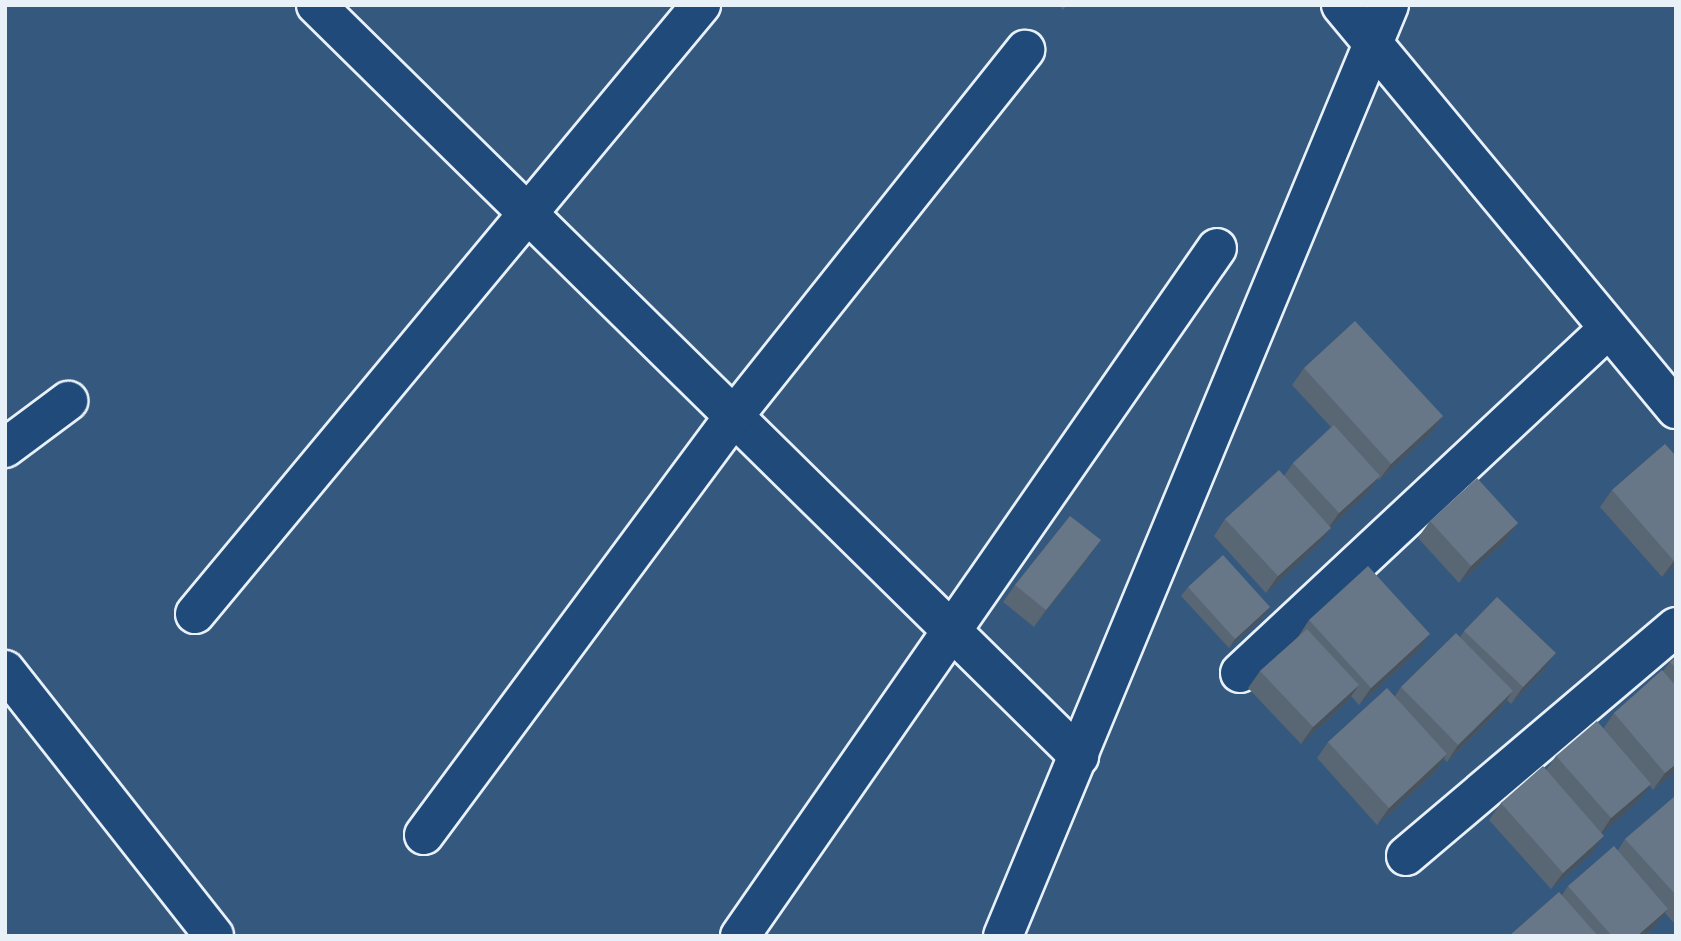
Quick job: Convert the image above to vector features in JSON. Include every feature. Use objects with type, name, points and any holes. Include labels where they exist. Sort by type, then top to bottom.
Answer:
[{"type":"street","points":[[316,5],[1079,756]]},
{"type":"street","points":[[195,614],[526,211],[701,5]]},
{"type":"street","points":[[1341,5],[1372,39],[1606,331],[1676,409]]},
{"type":"street","points":[[1003,936],[1372,39],[1389,5]]},
{"type":"street","points":[[424,835],[734,416],[1026,50]]},
{"type":"street","points":[[740,936],[1216,248]]},
{"type":"street","points":[[1240,673],[1606,331]]},
{"type":"street","points":[[5,448],[68,401]]},
{"type":"street","points":[[1406,856],[1676,627]]},
{"type":"street","points":[[5,670],[214,936]]},
{"type":"building","points":[[1355,321],[1443,416],[1391,464],[1304,368]]},
{"type":"building","points":[[1334,425],[1380,476],[1339,513],[1293,463]]},
{"type":"building","points":[[1665,444],[1676,456],[1674,561],[1612,490]]},
{"type":"building","points":[[1279,470],[1331,528],[1278,576],[1225,519]]},
{"type":"building","points":[[1477,478],[1518,523],[1471,566],[1430,521]]},
{"type":"building","points":[[1070,516],[1101,540],[1046,610],[1015,585]]},
{"type":"building","points":[[1223,555],[1270,607],[1235,639],[1188,587]]},
{"type":"building","points":[[1368,566],[1430,634],[1371,688],[1309,620]]},
{"type":"building","points":[[1497,597],[1556,653],[1523,687],[1464,631]]},
{"type":"building","points":[[1307,629],[1359,685],[1313,727],[1260,671]]},
{"type":"building","points":[[1456,633],[1513,691],[1458,745],[1401,687]]},
{"type":"building","points":[[1676,657],[1676,668],[1670,662]]},
{"type":"building","points":[[1662,670],[1676,686],[1676,764],[1665,773],[1614,713]]},
{"type":"building","points":[[1387,688],[1447,754],[1389,808],[1328,742]]},
{"type":"building","points":[[1597,721],[1651,784],[1611,818],[1556,756]]},
{"type":"building","points":[[1543,766],[1604,836],[1563,873],[1501,803]]},
{"type":"building","points":[[1676,797],[1676,895],[1625,839]]},
{"type":"building","points":[[1614,846],[1668,909],[1637,936],[1612,936],[1568,886]]},
{"type":"building","points":[[1559,892],[1598,936],[1509,936]]}]
